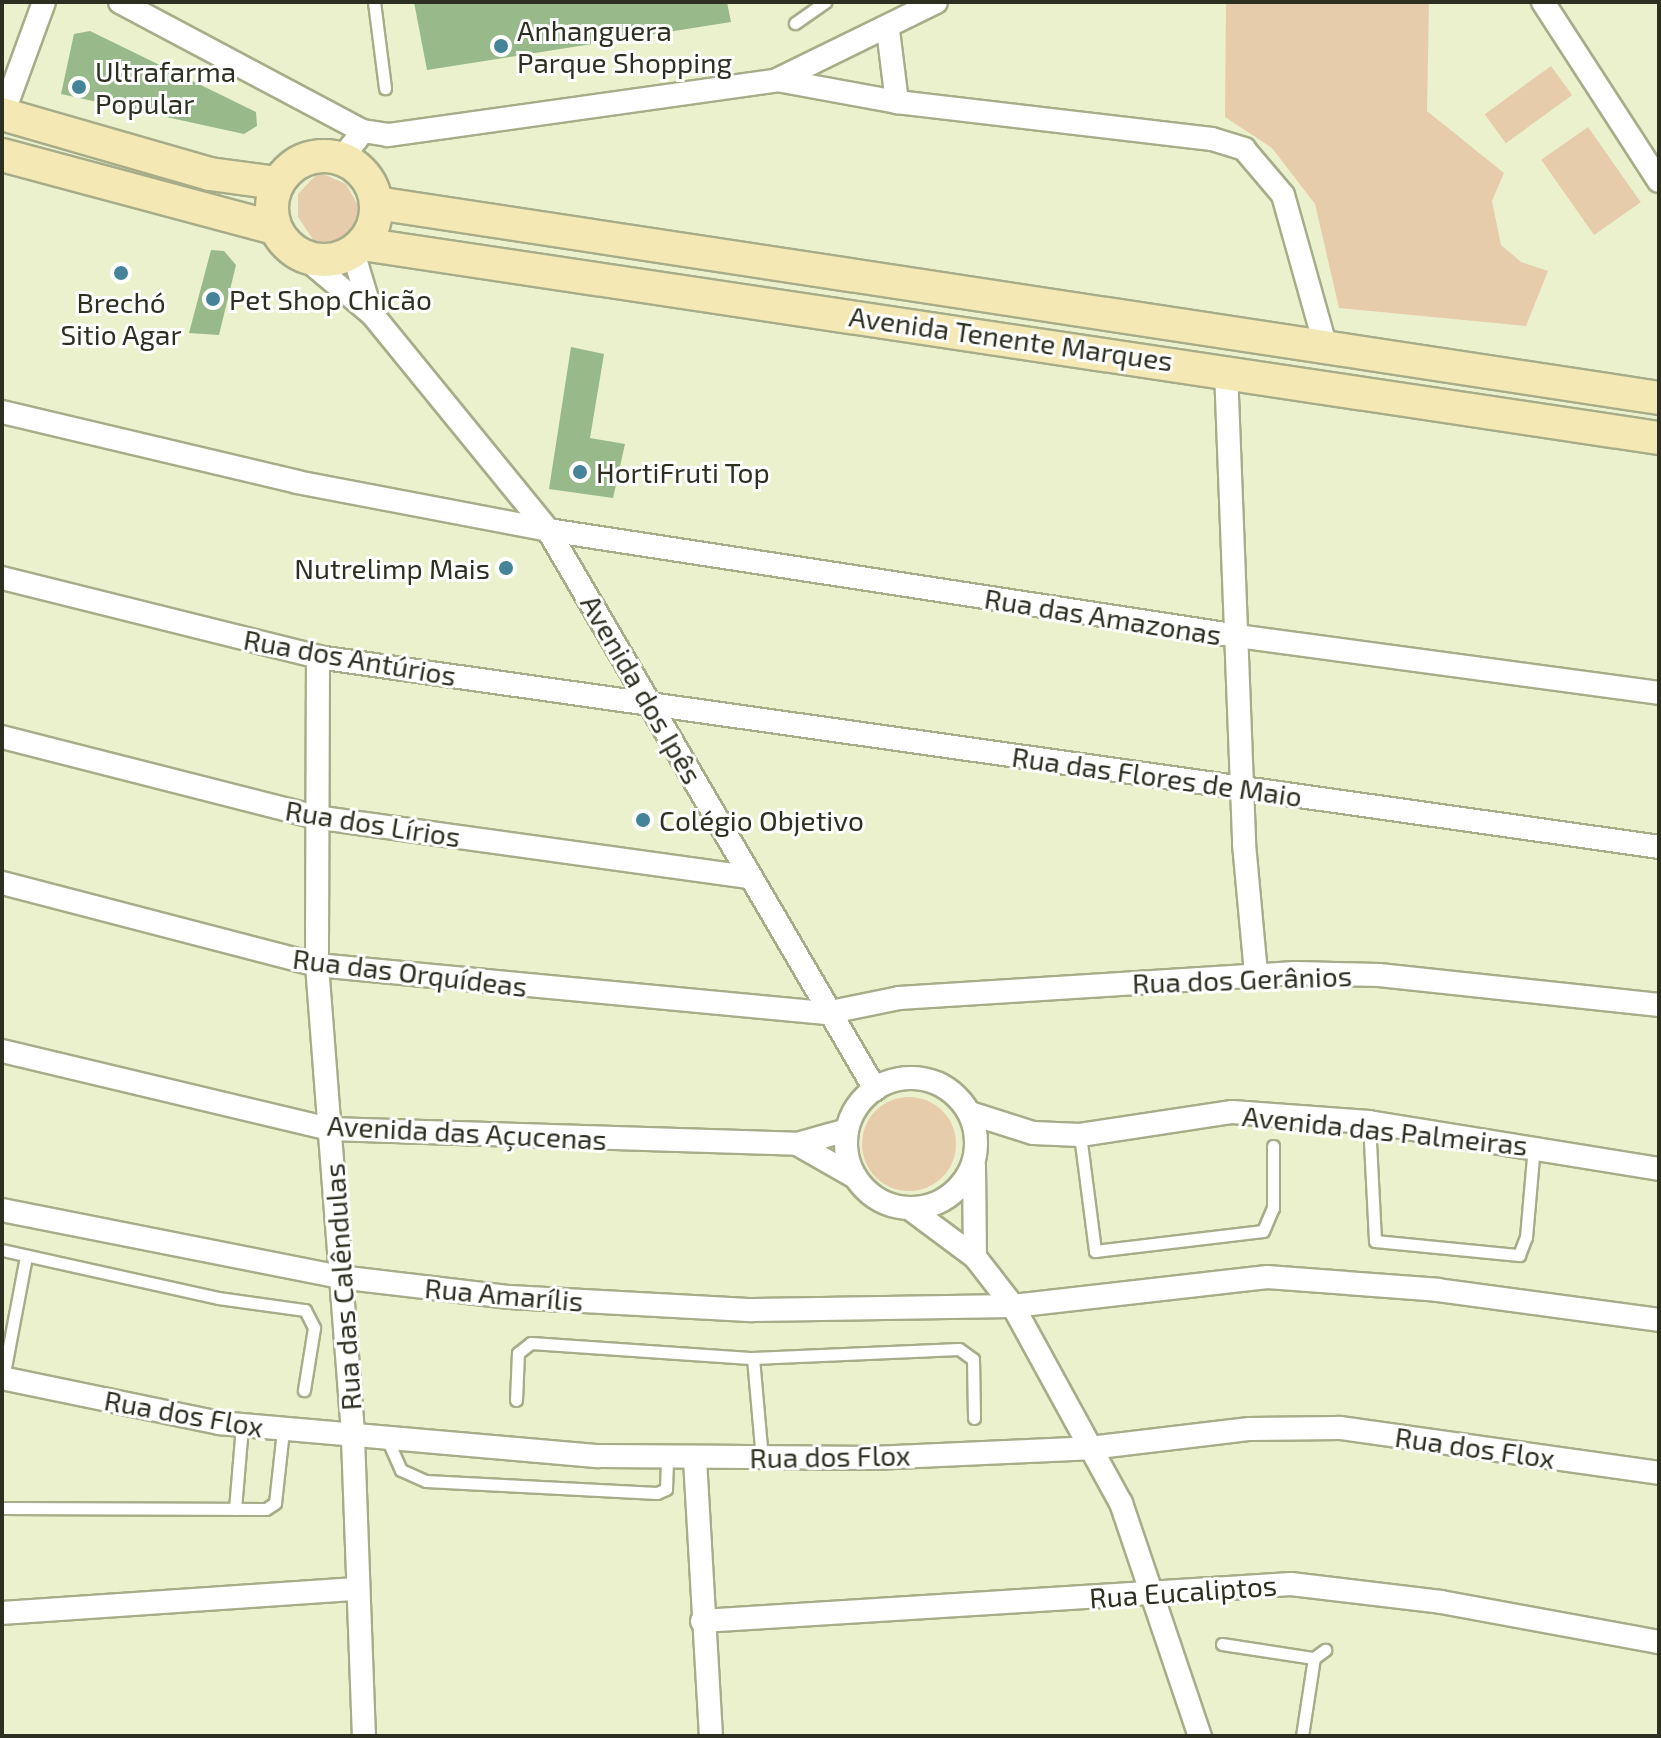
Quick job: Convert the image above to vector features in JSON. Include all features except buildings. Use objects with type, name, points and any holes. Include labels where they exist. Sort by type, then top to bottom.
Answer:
[{"type":"main road","points":[[3,114],[210,174],[277,183],[312,156],[342,158],[366,176],[376,203],[357,248]]},
{"type":"main road","points":[[2,155],[275,228],[304,257]]},
{"type":"main road","points":[[275,228],[277,183]]},
{"type":"main road","name":"Avenida Tenente Marques","points":[[376,203],[1325,344],[1659,398]]},
{"type":"main road","name":"Avenida Tenente Marques","points":[[304,257],[329,260],[357,248],[1226,370],[1659,438]]},
{"type":"street","points":[[3,114],[44,2]]},
{"type":"street","points":[[120,2],[363,131],[409,134],[777,80],[888,30],[936,2]]},
{"type":"street","points":[[1543,2],[1659,181]]},
{"type":"street","points":[[888,30],[897,102]]},
{"type":"street","points":[[777,80],[897,102],[1212,139],[1244,149],[1283,195],[1325,344]]},
{"type":"street","points":[[342,158],[363,131]]},
{"type":"street","name":"Avenida dos Ipês","points":[[357,248],[372,314]]},
{"type":"street","name":"Avenida dos Ipês","points":[[304,257],[372,314],[548,530],[655,704],[826,1013],[875,1089]]},
{"type":"street","points":[[1226,370],[1243,789],[1256,974]]},
{"type":"street","name":"Rua das Amazonas","points":[[2,412],[297,482],[548,530],[1238,636],[1659,693]]},
{"type":"street","name":"Rua dos Antúrios","points":[[2,578],[318,657],[655,704]]},
{"type":"street","name":"Rua das Calêndulas","points":[[318,657],[315,817],[317,965],[353,1438],[356,1589],[364,1736]]},
{"type":"street","name":"Rua das Flores de Maio","points":[[655,704],[1659,847]]},
{"type":"street","name":"Rua dos Lírios","points":[[2,737],[315,817],[749,877]]},
{"type":"street","name":"Rua das Orquídeas","points":[[2,883],[317,965],[826,1013]]},
{"type":"street","name":"Rua dos Gerânios","points":[[826,1013],[899,998],[1256,974],[1379,975],[1659,1005]]},
{"type":"street","name":"Avenida das Açucenas","points":[[2,1051],[330,1129],[797,1144],[847,1130]]},
{"type":"street","points":[[975,1257],[970,1113],[930,1081],[893,1081],[875,1089],[847,1130],[855,1177],[878,1199],[909,1208],[975,1257],[1013,1306],[1121,1503],[1155,1594],[1200,1736]]},
{"type":"street","name":"Avenida das Palmeiras","points":[[970,1113],[1033,1133],[1080,1135],[1232,1112],[1369,1122],[1534,1146],[1659,1169]]},
{"type":"street","name":"Avenida das Açucenas","points":[[797,1144],[855,1177]]},
{"type":"street","points":[[909,1208],[954,1193],[974,1164]]},
{"type":"street","name":"Rua Amarílis","points":[[2,1210],[339,1277],[510,1297],[753,1310],[1013,1306],[1267,1277],[1438,1290],[1659,1320]]},
{"type":"street","name":"Rua dos Flox","points":[[3,1378],[242,1425],[283,1430],[388,1441],[667,1458],[1090,1448],[1250,1429],[1340,1428],[1659,1473]]},
{"type":"street","points":[[695,1459],[711,1736]]},
{"type":"street","name":"Rua Eucaliptos","points":[[702,1621],[1291,1584],[1441,1602],[1659,1642]]},
{"type":"street","points":[[2,1613],[356,1589]]},
{"type":"lane","points":[[374,2],[385,88]]},
{"type":"lane","points":[[795,23],[825,2]]},
{"type":"lane","points":[[1369,1122],[1375,1241],[1519,1255],[1526,1237],[1534,1146]]},
{"type":"lane","points":[[1080,1135],[1095,1251],[1263,1231],[1273,1208],[1273,1146]]},
{"type":"lane","points":[[2,1250],[305,1310],[314,1328],[304,1390]]},
{"type":"lane","points":[[3,1378],[26,1256]]},
{"type":"lane","points":[[516,1400],[518,1353],[525,1343],[753,1358],[967,1349],[973,1359],[974,1418]]},
{"type":"lane","points":[[753,1358],[762,1458]]},
{"type":"lane","points":[[235,1509],[242,1425]]},
{"type":"lane","points":[[2,1508],[235,1509],[275,1503],[283,1430]]},
{"type":"lane","points":[[388,1441],[401,1470],[426,1481],[657,1493],[666,1489],[667,1458]]},
{"type":"lane","points":[[1222,1644],[1314,1658],[1325,1650]]},
{"type":"lane","points":[[1302,1736],[1314,1658]]},
{"type":"shaded area","points":[[1226,2],[1429,2],[1427,111],[1504,173],[1492,201],[1501,245],[1521,262],[1548,271],[1526,326],[1339,308],[1315,204],[1272,148],[1225,117]]},
{"type":"shaded area","points":[[1551,66],[1572,95],[1506,143],[1485,114]]},
{"type":"shaded area","points":[[1588,127],[1641,202],[1594,235],[1541,160]]},
{"type":"shaded area","points":[[319,172],[346,184],[363,214],[356,235],[335,250],[314,241],[298,217],[298,194]]},
{"type":"shaded area","points":[[909,1097],[927,1100],[942,1111],[953,1126],[956,1144],[953,1162],[942,1177],[927,1188],[909,1191],[891,1188],[876,1177],[865,1162],[862,1144],[865,1126],[876,1111],[891,1100]]},
{"type":"place","name":"Anhanguera Parque Shopping","points":[[501,46]]},
{"type":"place","name":"Ultrafarma Popular","points":[[79,87]]},
{"type":"place","name":"Brechó Sitio Agar","points":[[121,273]]},
{"type":"place","name":"Pet Shop Chicão","points":[[213,299]]},
{"type":"place","name":"HortiFruti Top","points":[[580,472]]},
{"type":"place","name":"Nutrelimp Mais","points":[[506,568]]},
{"type":"place","name":"Colégio Objetivo","points":[[643,820]]}]
